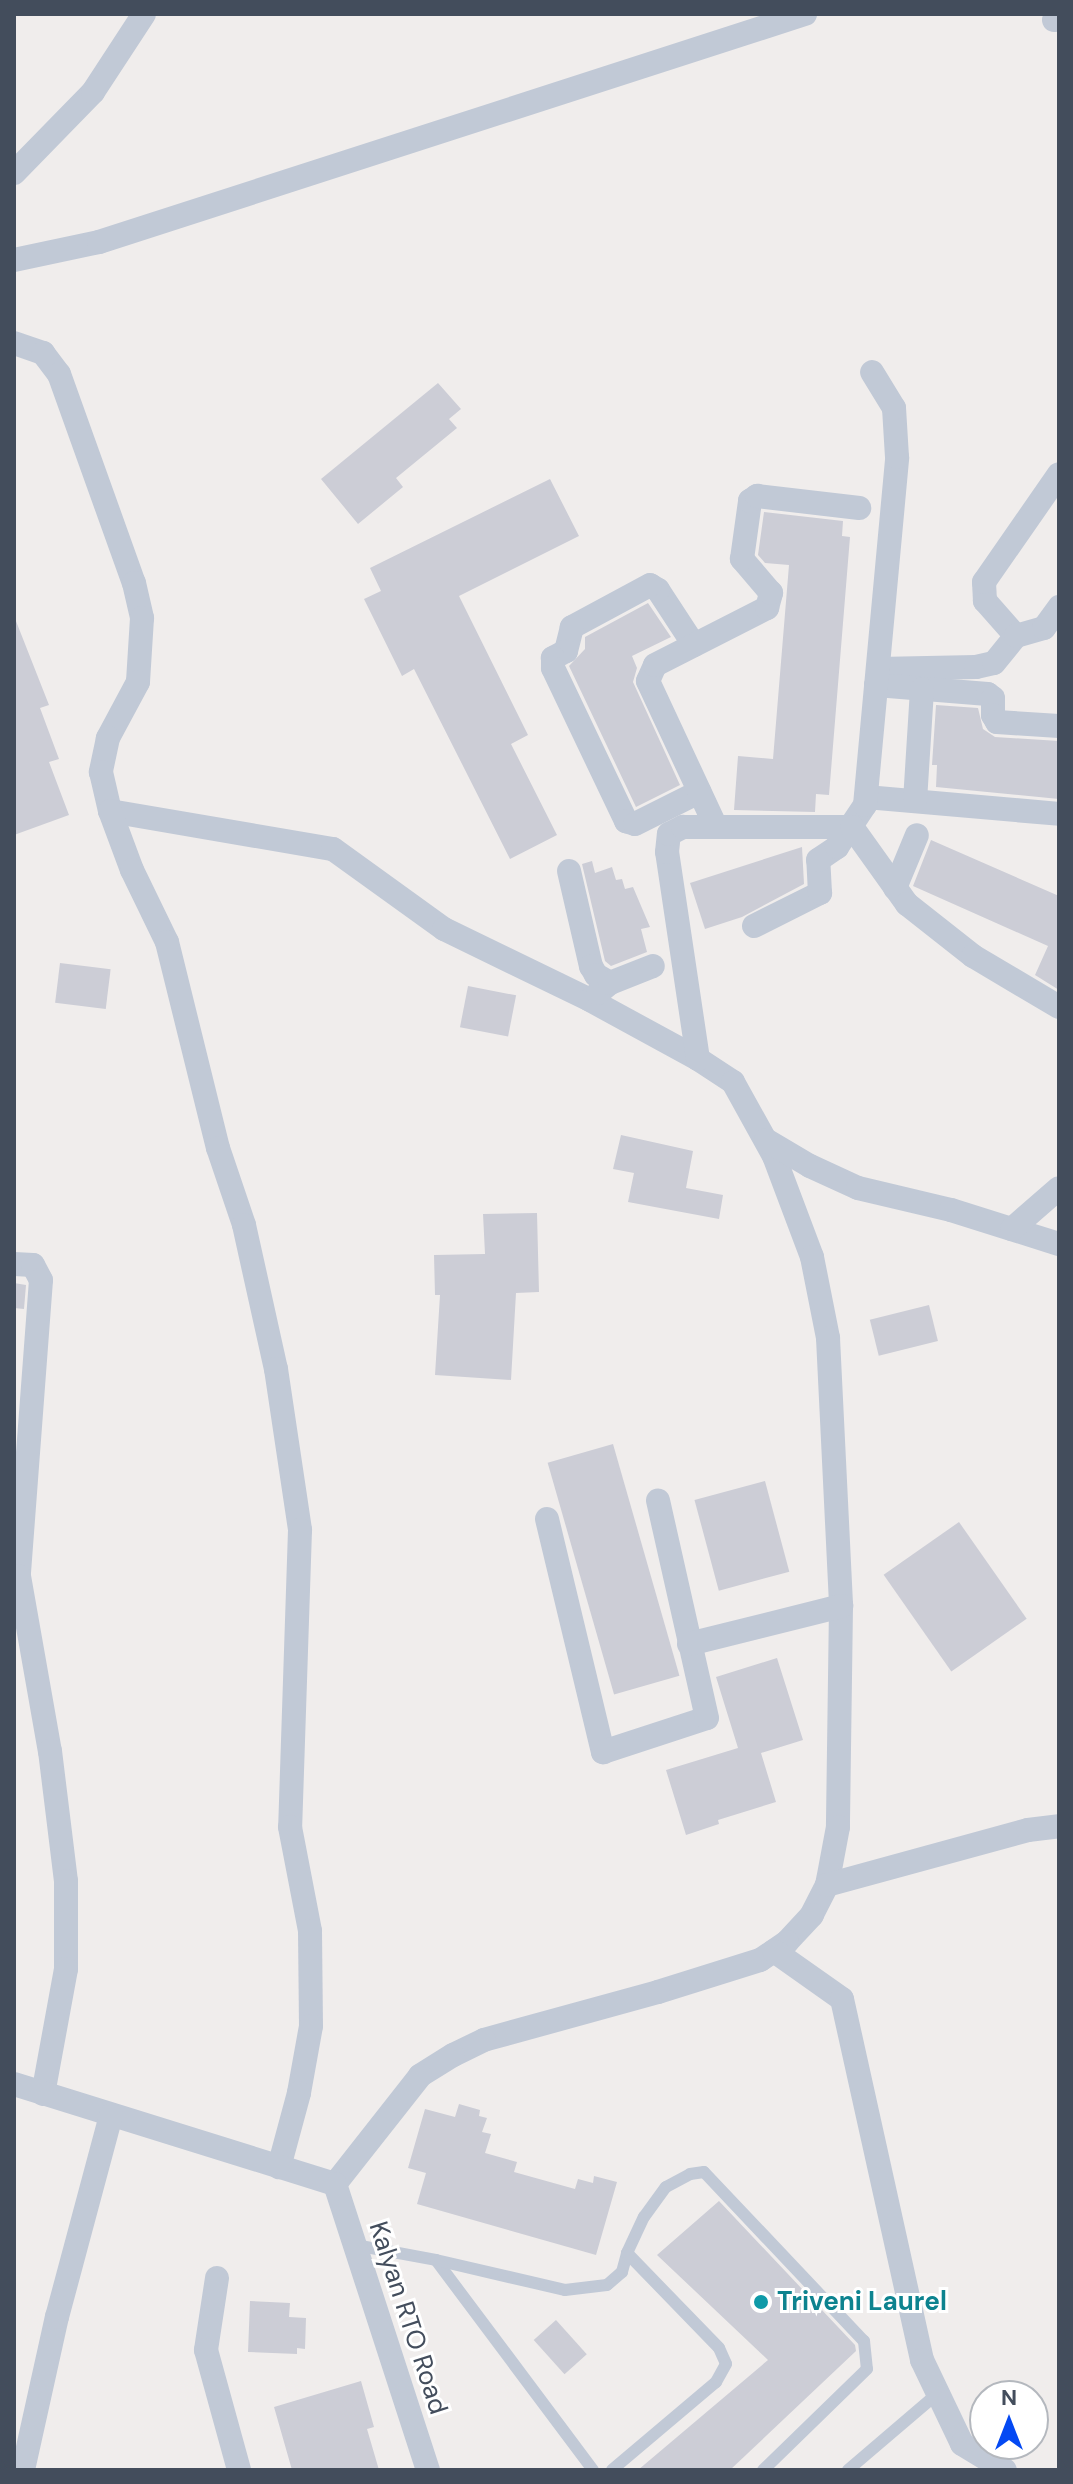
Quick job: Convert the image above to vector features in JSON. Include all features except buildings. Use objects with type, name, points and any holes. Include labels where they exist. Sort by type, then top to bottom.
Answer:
[{"type":"street","points":[[14,173],[93,92],[144,14]]},
{"type":"street","points":[[14,260],[99,242],[805,14]]},
{"type":"street","points":[[14,343],[43,353],[59,374],[134,583],[142,618],[138,682],[108,738],[101,772],[110,811],[132,870],[167,942],[218,1148],[244,1225],[276,1369],[300,1530],[290,1827],[310,1931],[311,2026],[299,2093],[279,2167]]},
{"type":"street","points":[[754,926],[820,893],[812,852],[837,847],[852,827],[866,797],[897,457],[894,408],[872,372]]},
{"type":"street","points":[[1016,636],[985,601],[984,582],[1059,474]]},
{"type":"street","points":[[716,827],[648,681],[655,665],[767,608],[771,593],[742,559],[750,501],[757,496],[859,508]]},
{"type":"street","points":[[694,645],[658,590],[650,585],[572,627],[566,651],[553,658],[553,668],[626,821],[635,824],[699,792]]},
{"type":"street","points":[[877,677],[994,663],[1016,636],[1044,628],[1059,607]]},
{"type":"street","points":[[877,677],[922,689],[988,694],[993,698],[993,715],[997,722],[1059,726]]},
{"type":"street","points":[[915,801],[922,689]]},
{"type":"street","points":[[866,797],[1059,814]]},
{"type":"street","points":[[14,2084],[335,2184],[420,2076],[453,2055],[484,2040],[760,1960],[787,1942],[812,1915],[827,1885],[838,1827],[841,1606],[828,1338],[812,1257],[764,1139],[733,1082],[698,1059],[590,1000],[444,929],[333,849],[110,811]]},
{"type":"street","points":[[698,1059],[667,852],[669,834],[683,827],[852,827]]},
{"type":"street","points":[[852,827],[907,904],[973,956],[1059,1007]]},
{"type":"street","points":[[895,888],[917,835]]},
{"type":"street","points":[[569,871],[591,966],[596,975],[610,983]]},
{"type":"street","points":[[590,1000],[610,983],[653,966]]},
{"type":"street","points":[[764,1139],[810,1166],[858,1188],[951,1210],[1059,1244]]},
{"type":"street","points":[[1012,1229],[1059,1188]]},
{"type":"street","points":[[14,1264],[33,1265],[41,1280],[16,1577],[50,1751],[66,1881],[66,1969],[43,2094]]},
{"type":"street","points":[[547,1519],[603,1752],[707,1718],[658,1500]]},
{"type":"street","points":[[689,1644],[841,1606]]},
{"type":"street","points":[[827,1885],[1028,1830],[1059,1826]]},
{"type":"street","points":[[774,1951],[842,1999],[922,2360],[962,2444],[1005,2470]]},
{"type":"street","points":[[23,2470],[57,2317],[111,2115]]},
{"type":"street","name":"Kalyan RTO Road","points":[[335,2184],[428,2470]]},
{"type":"street","points":[[217,2278],[206,2350],[239,2470]]},
{"type":"lane","points":[[355,2245],[577,2290],[607,2285],[622,2272],[627,2253],[644,2217],[666,2187],[690,2174],[704,2172],[864,2341],[867,2369],[763,2470]]},
{"type":"lane","points":[[612,2470],[716,2382],[726,2364],[719,2348],[627,2253]]},
{"type":"lane","points":[[436,2260],[593,2470]]},
{"type":"lane","points":[[848,2470],[938,2393]]},
{"type":"place","name":"Triveni Laurel","points":[[761,2302]]}]
